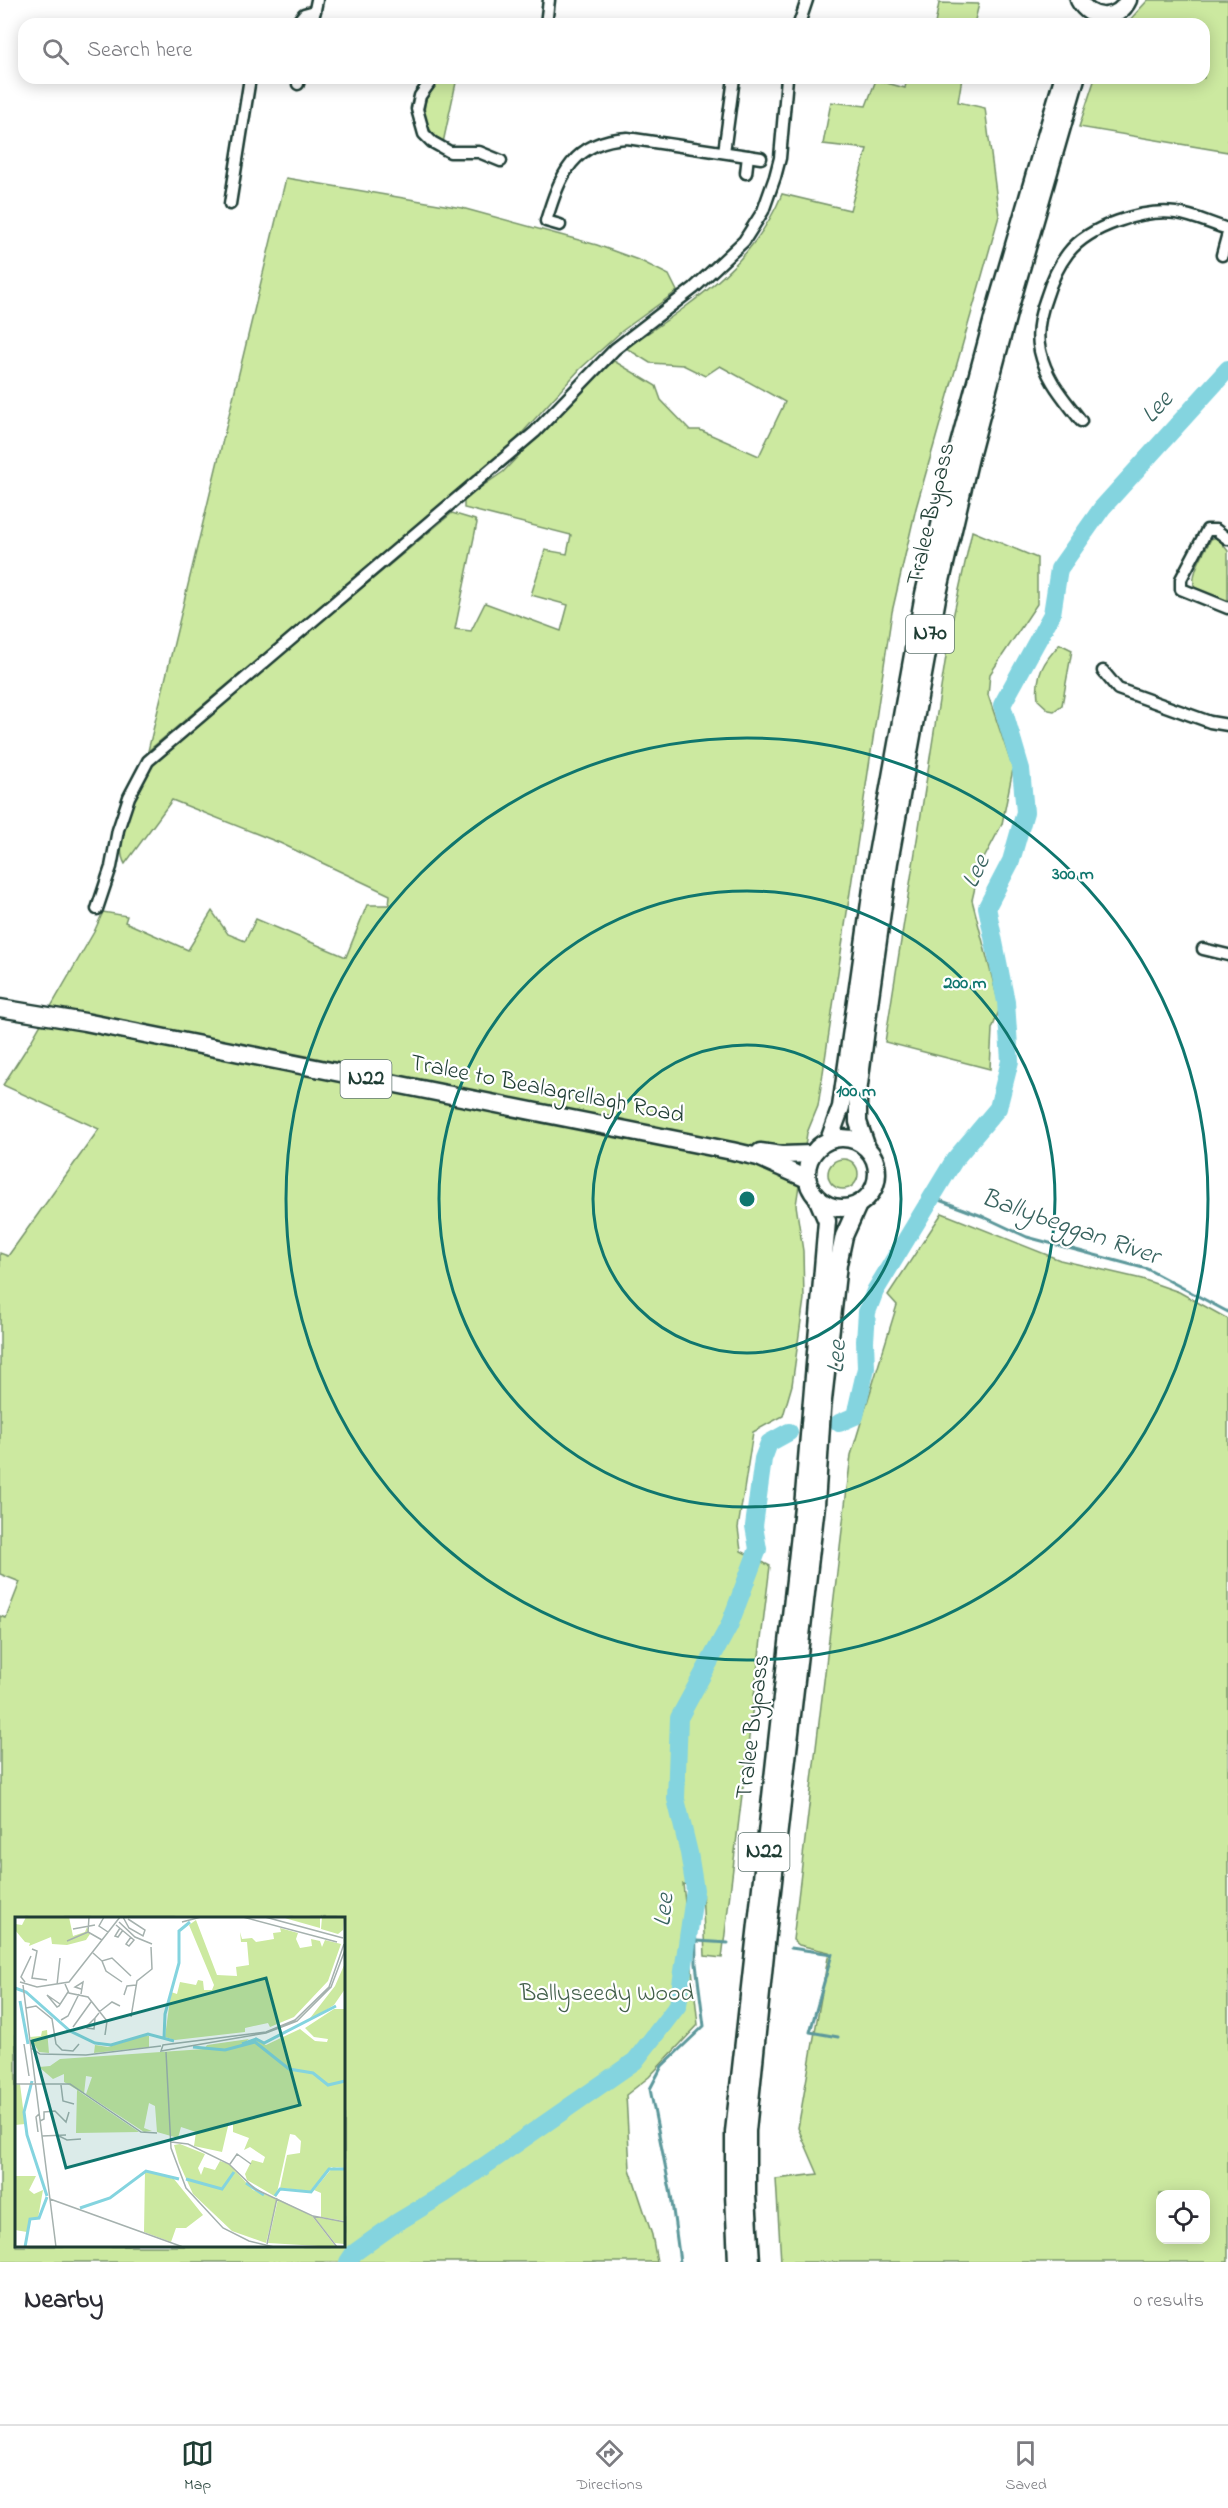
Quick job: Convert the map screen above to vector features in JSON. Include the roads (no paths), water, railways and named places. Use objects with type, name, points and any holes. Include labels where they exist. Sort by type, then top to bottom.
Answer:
[{"type":"main road","points":[[1108,18],[1122,10],[1128,0]]},
{"type":"main road","points":[[1081,3],[1090,13],[1101,18]]},
{"type":"main road","points":[[1080,18],[1081,3]]},
{"type":"main road","name":"Tralee Bypass","points":[[830,1140],[841,1107],[876,860],[924,594],[958,448],[998,300],[1061,84]]},
{"type":"main road","name":"Tralee Bypass","points":[[867,1148],[858,1122],[858,1094],[889,862],[937,598],[970,457],[1003,332],[1074,84]]},
{"type":"main road","name":"Tralee to Bealagrellagh Road","points":[[0,1008],[86,1022],[732,1150],[758,1157],[807,1179]]},
{"type":"main road","points":[[807,1179],[808,1162],[819,1145],[830,1140],[849,1138],[867,1148]]},
{"type":"main road","name":"N22","points":[[858,1205],[868,1198],[877,1177],[873,1156],[867,1148]]},
{"type":"main road","name":"Tralee to Bealagrellagh Road","points":[[732,1150],[782,1155],[812,1154]]},
{"type":"main road","name":"N22","points":[[807,1179],[811,1192],[818,1200]]},
{"type":"main road","points":[[818,1200],[837,1209],[858,1205]]},
{"type":"main road","name":"Tralee Bypass","points":[[751,2262],[747,2196],[747,2131],[814,1516],[813,1444],[827,1221],[818,1200]]},
{"type":"main road","name":"Tralee Bypass","points":[[815,1411],[838,1264],[844,1236],[858,1205]]},
{"type":"main road","name":"Tralee Bypass","points":[[737,2262],[734,2132],[802,1518],[813,1444]]},
{"type":"street","points":[[547,18],[549,0]]},
{"type":"street","points":[[802,18],[807,0]]},
{"type":"street","points":[[301,18],[316,5]]},
{"type":"street","points":[[230,204],[249,84]]},
{"type":"street","points":[[429,84],[420,96],[417,109],[424,134],[432,142],[450,152],[479,152],[501,161]]},
{"type":"street","points":[[724,152],[733,84]]},
{"type":"street","points":[[96,909],[111,867],[118,830],[129,797],[148,761],[535,432],[615,349],[694,288],[744,241],[763,211],[775,177],[780,158],[786,84]]},
{"type":"street","points":[[560,225],[546,221],[555,191],[569,165],[592,145],[609,139],[627,138],[760,158]]},
{"type":"street","points":[[746,173],[748,156]]},
{"type":"street","points":[[1081,421],[1048,380],[1039,348],[1040,313],[1053,278],[1069,252],[1093,234],[1121,220],[1145,213],[1177,213],[1228,231],[1222,255]]},
{"type":"street","points":[[1228,539],[1216,530],[1207,530],[1181,579],[1181,589],[1228,608]]},
{"type":"street","points":[[1102,671],[1118,689],[1210,722],[1228,725]]},
{"type":"street","points":[[1203,949],[1228,955]]},
{"type":"waterway","name":"Lee","points":[[839,1423],[855,1416],[866,1368],[867,1312],[875,1291],[955,1159],[998,1108],[1010,1061],[1006,1002],[987,907],[1011,861],[1025,812],[1021,769],[1002,705],[1052,614],[1059,569],[1102,508],[1228,369]]},
{"type":"waterway","name":"Ballybeggan River","points":[[931,1197],[982,1216],[1027,1237],[1147,1269],[1228,1312]]},
{"type":"waterway","name":"Lee","points":[[348,2262],[354,2253],[396,2223],[444,2194],[635,2061],[678,2005],[695,1890],[676,1799],[679,1718],[729,1626],[758,1549],[754,1526],[763,1459],[769,1443],[789,1432]]},
{"type":"waterway","points":[[680,2262],[671,2195],[650,2089],[662,2066],[704,2026],[696,1964],[695,1890]]},
{"type":"waterway","points":[[697,1941],[728,1943]]},
{"type":"waterway","points":[[791,1948],[832,1954],[810,2032],[838,2037]]},
{"type":"park label","name":"Ballyseedy Wood","points":[[607,1994]]}]
